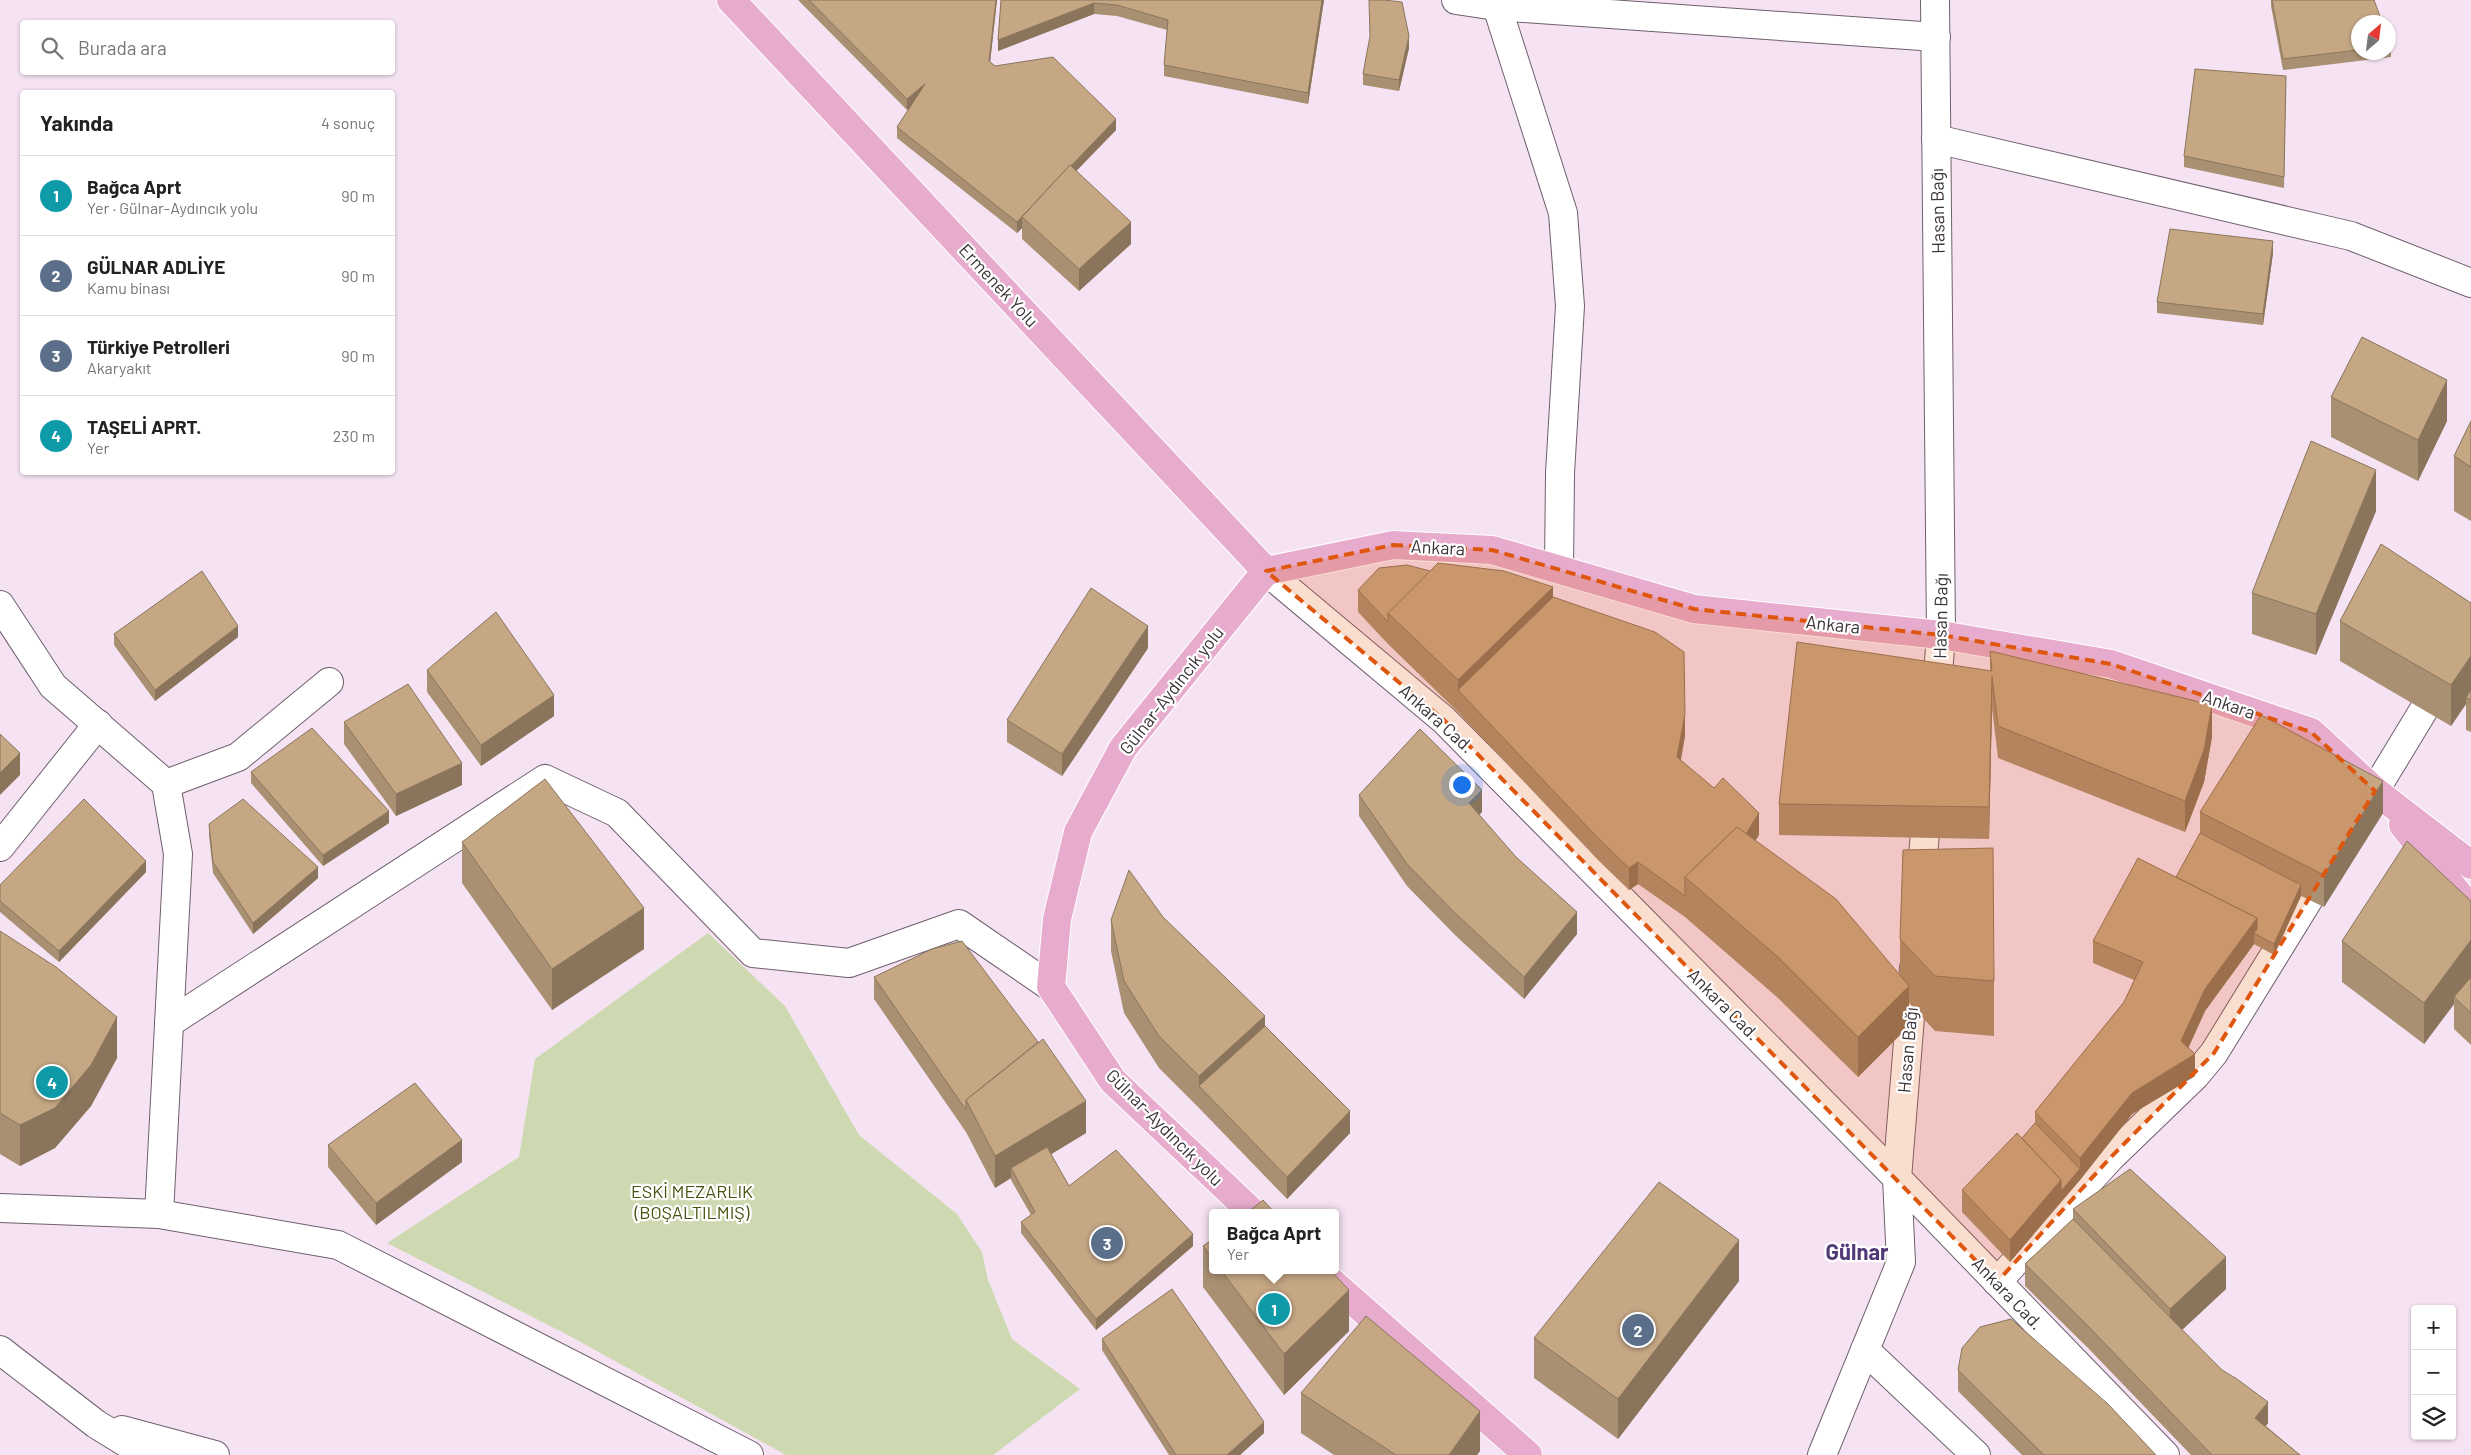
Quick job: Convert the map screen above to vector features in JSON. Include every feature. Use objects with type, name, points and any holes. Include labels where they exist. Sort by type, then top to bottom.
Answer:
[{"type":"main road","name":"Ermenek Yolu","points":[[739,3],[1266,571]]},
{"type":"main road","name":"Ankara","points":[[1266,571],[1393,545],[1492,550],[1694,609],[1941,635],[2111,664],[2311,732],[2375,791],[2471,864]]},
{"type":"main road","name":"Gülnar-Aydıncık yolu","points":[[1248,1209],[1113,1081],[1051,987],[1057,919],[1078,832],[1123,748],[1266,571]]},
{"type":"main road","name":"Ankara","points":[[2375,791],[2471,910]]},
{"type":"main road","points":[[1323,1274],[1528,1455]]},
{"type":"street","points":[[1456,0],[1936,37]]},
{"type":"street","name":"Hasan Bağı","points":[[1934,723],[1941,635],[1935,0]]},
{"type":"street","points":[[1496,3],[1563,213],[1570,306],[1560,473],[1558,569]]},
{"type":"street","points":[[1936,139],[2351,236],[2471,283]]},
{"type":"street","name":"Ankara Cad.","points":[[1266,571],[1444,720],[1897,1178],[2165,1455]]},
{"type":"street","points":[[0,605],[53,686],[166,784],[178,854],[159,1214]]},
{"type":"street","points":[[1998,1282],[2110,1158],[2195,1076],[2214,1053],[2471,632]]},
{"type":"street","points":[[166,784],[238,757],[329,682]]},
{"type":"street","points":[[0,847],[98,724]]},
{"type":"street","points":[[1919,909],[1930,772]]},
{"type":"street","points":[[169,1023],[545,779],[616,813],[753,953],[848,963],[959,924],[1051,987]]},
{"type":"street","name":"Hasan Bağı","points":[[1822,1455],[1901,1262],[1897,1178],[1916,938]]},
{"type":"street","points":[[0,1208],[159,1214],[338,1245],[749,1455]]},
{"type":"street","points":[[0,1350],[96,1424],[146,1455]]},
{"type":"street","points":[[1865,1350],[1976,1455]]},
{"type":"street","points":[[96,1424],[214,1455]]},
{"type":"highlighted area","points":[[1393,545],[1492,550],[1694,609],[1941,635],[2111,664],[2311,732],[2375,791],[2214,1053],[2110,1158],[1997,1282],[1444,720],[1266,571]]},
{"type":"green space","name":"ESKİ MEZARLIK (BOŞALTILMIŞ)","points":[[708,933],[785,1006],[859,1135],[957,1214],[982,1252],[988,1280],[1012,1339],[1080,1389],[993,1455],[786,1455],[566,1334],[387,1243],[519,1157],[535,1059]]},
{"type":"building","points":[[809,0],[996,0],[989,61],[995,66],[1053,57],[1116,119],[1017,222],[897,127],[925,84],[907,99]]},
{"type":"building","points":[[1001,0],[1322,0],[1308,93],[1164,65],[1168,20],[1117,5],[1094,3],[998,40]]},
{"type":"building","points":[[1369,0],[1402,2],[1409,36],[1399,80],[1363,74],[1370,36]]},
{"type":"building","points":[[2272,0],[2374,0],[2379,15],[2351,15],[2351,51],[2283,59]]},
{"type":"building","points":[[2195,69],[2286,76],[2284,177],[2184,156]]},
{"type":"building","points":[[1070,165],[1131,222],[1079,269],[1022,217]]},
{"type":"building","points":[[2170,229],[2273,241],[2263,314],[2157,302]]},
{"type":"building","points":[[2362,337],[2447,380],[2418,440],[2331,397]]},
{"type":"building","points":[[2471,421],[2471,467],[2454,456]]},
{"type":"building","points":[[2311,441],[2376,470],[2316,614],[2252,593]]},
{"type":"building","points":[[2381,544],[2471,603],[2471,656],[2451,685],[2340,621]]},
{"type":"building","points":[[1438,563],[1504,571],[1553,587],[1458,680],[1388,613]]},
{"type":"building","points":[[1407,565],[1430,571],[1388,613],[1388,622],[1358,590],[1379,568]]},
{"type":"building","points":[[202,571],[238,626],[155,690],[114,634]]},
{"type":"building","points":[[1091,588],[1148,626],[1062,754],[1007,720]]},
{"type":"building","points":[[1553,597],[1655,632],[1684,652],[1685,714],[1677,757],[1714,788],[1723,778],[1759,813],[1746,834],[1737,827],[1685,877],[1685,896],[1638,862],[1629,868],[1598,838],[1458,690]]},
{"type":"building","points":[[496,612],[554,695],[481,745],[427,670]]},
{"type":"building","points":[[1797,642],[1992,671],[1990,651],[2212,705],[2204,750],[2185,801],[1998,726],[1992,676],[1989,807],[1779,804]]},
{"type":"building","points":[[408,684],[462,763],[396,794],[344,722]]},
{"type":"building","points":[[2471,689],[2471,700],[2466,698]]},
{"type":"building","points":[[2261,715],[2383,781],[2324,875],[2200,812]]},
{"type":"building","points":[[312,728],[389,811],[323,855],[251,772]]},
{"type":"building","points":[[1420,729],[1482,790],[1469,803],[1516,857],[1577,912],[1524,977],[1455,913],[1407,864],[1359,795]]},
{"type":"building","points":[[0,734],[20,753],[0,773]]},
{"type":"building","points":[[545,779],[644,908],[552,969],[462,842]]},
{"type":"building","points":[[84,799],[146,861],[59,951],[0,901],[0,885]]},
{"type":"building","points":[[243,799],[318,867],[253,923],[213,862],[209,824]]},
{"type":"building","points":[[1737,827],[1836,899],[1909,986],[1858,1037],[1778,957],[1685,877]]},
{"type":"building","points":[[2200,833],[2301,885],[2274,944],[2254,933],[2257,929],[2257,918],[2176,877]]},
{"type":"building","points":[[2407,841],[2471,901],[2471,940],[2424,1003],[2342,941]]},
{"type":"building","points":[[1993,848],[1994,981],[1935,976],[1900,939],[1903,850]]},
{"type":"building","points":[[2138,858],[2257,918],[2205,989],[2181,1041],[2195,1054],[2132,1093],[2080,1158],[2035,1112],[2124,1002],[2143,962],[2093,941]]},
{"type":"building","points":[[1129,870],[1163,917],[1265,1016],[1199,1076],[1159,1036],[1124,981],[1111,920]]},
{"type":"building","points":[[0,931],[56,967],[117,1017],[91,1065],[55,1108],[20,1125],[0,1113]]},
{"type":"building","points":[[962,941],[1038,1042],[966,1100],[966,1110],[874,977],[932,949]]},
{"type":"building","points":[[2471,977],[2471,1013],[2454,997]]},
{"type":"building","points":[[1265,1026],[1350,1111],[1287,1177],[1199,1086]]},
{"type":"building","points":[[1043,1039],[1086,1101],[995,1156],[966,1100]]},
{"type":"building","points":[[415,1083],[462,1140],[376,1203],[328,1145]]},
{"type":"building","points":[[2035,1123],[2080,1169],[2061,1191],[2061,1180],[2022,1138]]},
{"type":"building","points":[[2017,1133],[2061,1180],[2010,1240],[1962,1190]]},
{"type":"building","points":[[1047,1147],[1069,1186],[1116,1150],[1193,1234],[1096,1319],[1021,1222],[1035,1212],[1011,1168]]},
{"type":"building","points":[[2130,1169],[2226,1257],[2170,1309],[2073,1209]]},
{"type":"building","points":[[1659,1182],[1739,1240],[1618,1399],[1534,1338]]},
{"type":"building","points":[[1263,1200],[1271,1209],[1252,1209]]},
{"type":"building","points":[[2073,1219],[2222,1370],[2268,1402],[2255,1418],[2300,1455],[2212,1455],[2088,1326],[2025,1264]]},
{"type":"building","points":[[1209,1242],[1209,1254],[1203,1246]]},
{"type":"building","points":[[1224,1274],[1334,1274],[1349,1290],[1284,1354]]},
{"type":"building","points":[[1172,1289],[1264,1422],[1227,1455],[1176,1455],[1102,1339]]},
{"type":"building","points":[[1366,1316],[1480,1411],[1449,1455],[1396,1455],[1301,1393]]},
{"type":"building","points":[[2011,1319],[2108,1404],[2156,1455],[2044,1455],[1958,1370],[1962,1348],[1980,1327]]},
{"type":"place","name":"TAŞELİ APRT.","points":[[52,1082]]},
{"type":"place","name":"Türkiye Petrolleri","points":[[1107,1243]]},
{"type":"place","name":"Bağca Aprt","points":[[1274,1309]]},
{"type":"place","name":"GÜLNAR ADLİYE","points":[[1638,1330]]},
{"type":"district","name":"Gülnar","points":[[1857,1251]]}]
